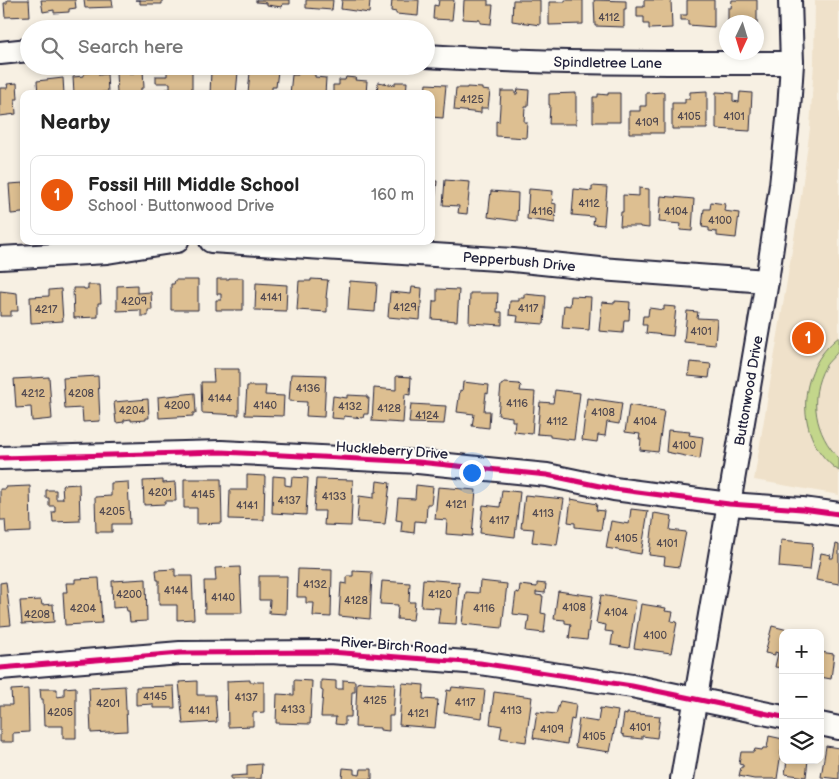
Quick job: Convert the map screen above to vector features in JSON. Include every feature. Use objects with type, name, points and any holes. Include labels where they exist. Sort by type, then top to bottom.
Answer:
[{"type":"street","name":"Buttonwood Drive","points":[[682,779],[767,281],[783,166],[792,63],[790,0]]},
{"type":"street","points":[[0,53],[20,51]]},
{"type":"street","name":"Spindletree Lane","points":[[435,56],[637,63],[792,63]]},
{"type":"street","points":[[0,258],[107,252],[152,245]]},
{"type":"street","name":"Pepperbush Drive","points":[[275,245],[513,260],[600,269],[767,281]]},
{"type":"street","name":"Huckleberry Drive","points":[[0,458],[221,452],[418,462],[547,475],[614,489],[729,504],[802,509],[839,514]]},
{"type":"street","name":"River Birch Road","points":[[0,668],[180,653],[330,652],[480,663],[632,686],[779,716]]},
{"type":"street","points":[[824,725],[839,728]]},
{"type":"shaded area","points":[[815,0],[839,0],[839,495],[754,480],[801,196],[810,128]]},
{"type":"green space","points":[[839,337],[839,349],[826,365],[820,379],[816,403],[817,415],[824,438],[839,458],[839,471],[824,457],[814,441],[807,423],[806,404],[808,385],[814,367],[825,351]]},
{"type":"building","points":[[7,0],[29,0],[30,16],[5,17],[4,3],[7,3]]},
{"type":"building","points":[[41,0],[75,0],[76,8],[69,9],[69,12],[54,13],[54,10],[43,12]]},
{"type":"building","points":[[84,0],[112,0],[113,7],[85,8]]},
{"type":"building","points":[[140,0],[162,0],[162,4],[140,4]]},
{"type":"building","points":[[256,0],[290,0],[290,4],[283,4],[282,7],[267,5],[267,3],[256,2]]},
{"type":"building","points":[[306,0],[333,0],[332,10],[306,8]]},
{"type":"building","points":[[342,0],[370,0],[369,13],[341,9]]},
{"type":"building","points":[[392,0],[419,0],[418,16],[396,14],[396,12],[391,11]]},
{"type":"building","points":[[439,0],[454,0],[452,20],[433,19],[434,5],[438,6]]},
{"type":"building","points":[[464,0],[488,0],[488,5],[493,5],[491,24],[480,23],[480,20],[463,19]]},
{"type":"building","points":[[513,0],[540,0],[540,25],[512,21]]},
{"type":"building","points":[[565,0],[583,0],[583,24],[549,25],[549,2],[565,2]]},
{"type":"building","points":[[594,0],[626,1],[624,27],[595,26]]},
{"type":"building","points":[[644,0],[671,0],[672,28],[649,29],[649,24],[644,24],[644,17],[637,17],[637,7],[644,7]]},
{"type":"building","points":[[687,0],[714,0],[714,27],[688,25],[688,20],[681,20],[681,15],[687,15]]},
{"type":"building","points":[[732,0],[757,0],[757,15],[728,15],[728,8],[731,8]]},
{"type":"building","points":[[107,75],[108,90],[74,90],[73,77]]},
{"type":"building","points":[[116,75],[143,75],[144,88],[141,88],[141,90],[117,90]]},
{"type":"building","points":[[192,75],[192,90],[166,90],[170,89],[170,83],[156,83],[156,76]]},
{"type":"building","points":[[211,75],[238,75],[236,90],[210,90]]},
{"type":"building","points":[[250,75],[278,75],[276,87],[272,87],[272,90],[248,90]]},
{"type":"building","points":[[292,75],[315,75],[315,77],[326,78],[325,90],[290,90]]},
{"type":"building","points":[[346,77],[367,81],[366,90],[333,90],[333,85],[339,85],[339,80],[345,80]]},
{"type":"building","points":[[63,78],[64,90],[38,90],[37,81]]},
{"type":"building","points":[[378,82],[395,85],[395,82],[407,82],[406,90],[377,90]]},
{"type":"building","points":[[17,83],[18,99],[15,99],[16,114],[0,116],[0,88],[8,88],[7,84]]},
{"type":"building","points":[[426,84],[446,85],[443,118],[435,117],[435,90],[425,90]]},
{"type":"building","points":[[456,88],[482,88],[482,90],[490,91],[488,108],[481,108],[481,113],[454,110]]},
{"type":"building","points":[[518,89],[529,90],[528,107],[525,107],[524,122],[527,122],[526,138],[496,136],[496,121],[499,122],[501,91],[515,91],[515,94],[517,94]]},
{"type":"building","points":[[707,91],[707,129],[672,129],[672,103],[685,103],[685,99],[690,99],[690,92]]},
{"type":"building","points":[[664,92],[664,133],[629,133],[629,111],[640,111],[640,106],[646,106],[646,93]]},
{"type":"building","points":[[716,92],[733,93],[733,101],[739,102],[740,92],[752,93],[750,131],[716,129]]},
{"type":"building","points":[[576,93],[576,124],[549,124],[549,94]]},
{"type":"building","points":[[608,93],[620,93],[620,122],[593,122],[593,97],[598,97],[598,94],[608,95]]},
{"type":"building","points":[[445,180],[470,182],[467,214],[458,213],[459,206],[443,205]]},
{"type":"building","points":[[435,181],[437,181],[435,202]]},
{"type":"building","points":[[20,183],[20,213],[11,214],[9,184]]},
{"type":"building","points":[[592,186],[607,187],[604,225],[593,224],[594,217],[572,215],[574,189],[592,191]]},
{"type":"building","points":[[639,188],[649,189],[649,228],[620,226],[621,212],[623,212],[623,195],[639,196]]},
{"type":"building","points":[[529,189],[553,191],[552,203],[556,204],[555,223],[527,219]]},
{"type":"building","points":[[491,191],[518,193],[517,221],[488,217]]},
{"type":"building","points":[[661,196],[694,199],[692,231],[680,230],[681,224],[659,222]]},
{"type":"building","points":[[711,202],[725,204],[724,211],[739,213],[736,238],[717,236],[717,232],[709,231],[709,228],[702,227],[704,209],[710,209]]},
{"type":"building","points":[[243,278],[243,310],[216,310],[216,300],[221,300],[221,294],[217,294],[217,279]]},
{"type":"building","points":[[311,279],[328,280],[327,312],[297,310],[299,281],[311,281]]},
{"type":"building","points":[[175,280],[198,280],[198,310],[171,310],[171,284],[174,284]]},
{"type":"building","points":[[350,281],[377,283],[375,312],[348,310]]},
{"type":"building","points":[[256,283],[287,285],[286,311],[255,310]]},
{"type":"building","points":[[88,285],[100,285],[101,303],[98,303],[98,317],[74,318],[73,288],[88,289]]},
{"type":"building","points":[[137,285],[137,293],[151,292],[152,310],[148,310],[148,316],[141,316],[141,310],[117,311],[117,286]]},
{"type":"building","points":[[412,287],[422,288],[420,320],[388,317],[390,292],[411,294]]},
{"type":"building","points":[[61,289],[63,321],[31,323],[30,297],[49,296],[49,290]]},
{"type":"building","points":[[437,289],[459,290],[457,321],[432,319],[433,301],[437,301]]},
{"type":"building","points":[[0,291],[17,293],[18,311],[11,311],[11,316],[0,316]]},
{"type":"building","points":[[470,293],[498,293],[497,312],[502,312],[502,325],[469,323]]},
{"type":"building","points":[[524,294],[546,296],[544,324],[517,322],[518,316],[509,315],[510,301],[519,301],[519,298],[524,298]]},
{"type":"building","points":[[571,296],[591,297],[589,330],[562,328],[564,305],[570,306]]},
{"type":"building","points":[[615,301],[630,302],[629,320],[624,320],[623,333],[599,331],[602,302],[615,303]]},
{"type":"building","points":[[664,306],[676,307],[673,336],[646,333],[647,325],[642,325],[643,316],[648,316],[649,308],[664,310]]},
{"type":"building","points":[[687,311],[698,312],[697,318],[717,319],[715,345],[684,342]]},
{"type":"building","points":[[690,362],[711,364],[709,378],[688,376]]},
{"type":"building","points":[[213,369],[239,369],[239,415],[202,413],[201,382],[214,382]]},
{"type":"building","points":[[291,374],[326,375],[324,417],[306,416],[307,402],[289,401]]},
{"type":"building","points":[[98,376],[100,421],[83,422],[82,408],[65,409],[63,378]]},
{"type":"building","points":[[396,376],[411,377],[410,395],[405,394],[403,423],[372,421],[374,388],[396,390]]},
{"type":"building","points":[[49,377],[52,419],[32,421],[31,407],[16,408],[14,379]]},
{"type":"building","points":[[463,382],[489,385],[484,411],[490,411],[489,428],[472,426],[474,414],[457,412]]},
{"type":"building","points":[[505,383],[519,384],[521,386],[520,391],[535,392],[532,434],[514,432],[515,421],[512,421],[512,417],[498,415],[501,385]]},
{"type":"building","points":[[247,386],[266,386],[265,395],[284,396],[283,416],[245,415]]},
{"type":"building","points":[[555,390],[580,393],[574,440],[537,434],[540,402],[553,403]]},
{"type":"building","points":[[195,393],[196,413],[193,413],[193,416],[159,418],[158,397]]},
{"type":"building","points":[[347,395],[367,396],[369,398],[368,414],[364,414],[363,418],[344,416],[344,419],[331,418],[333,396],[347,398]]},
{"type":"building","points":[[587,398],[622,403],[619,424],[607,422],[605,436],[598,435],[597,442],[582,440]]},
{"type":"building","points":[[148,399],[149,418],[146,418],[146,420],[124,420],[124,422],[116,423],[114,402]]},
{"type":"building","points":[[411,404],[446,406],[444,424],[409,423]]},
{"type":"building","points":[[629,405],[664,411],[658,452],[640,450],[640,434],[625,432]]},
{"type":"building","points":[[668,430],[690,432],[689,435],[703,437],[700,459],[666,452]]},
{"type":"building","points":[[247,475],[265,476],[264,520],[229,519],[230,490],[247,490]]},
{"type":"building","points":[[273,476],[285,477],[285,485],[291,486],[292,477],[308,478],[306,515],[272,513]]},
{"type":"building","points":[[184,479],[221,479],[222,523],[197,524],[197,508],[184,508]]},
{"type":"building","points":[[316,479],[353,480],[351,526],[324,525],[325,511],[314,511]]},
{"type":"building","points":[[163,480],[163,483],[175,482],[176,501],[165,501],[165,504],[144,505],[143,481]]},
{"type":"building","points":[[377,481],[390,483],[385,524],[357,522],[359,496],[374,498]]},
{"type":"building","points":[[128,482],[130,524],[112,524],[112,532],[96,532],[95,497],[111,496],[111,483]]},
{"type":"building","points":[[79,484],[80,521],[53,522],[52,512],[55,512],[55,506],[49,506],[46,490],[56,490],[56,499],[63,499],[62,485]]},
{"type":"building","points":[[416,485],[433,487],[431,504],[427,504],[426,522],[415,521],[414,533],[401,531],[402,521],[396,520],[398,498],[415,499]]},
{"type":"building","points":[[30,486],[31,532],[6,533],[5,520],[0,520],[0,489]]},
{"type":"building","points":[[438,487],[476,490],[472,536],[446,534],[447,520],[435,519]]},
{"type":"building","points":[[502,490],[520,492],[515,537],[480,533],[483,505],[500,507]]},
{"type":"building","points":[[525,495],[564,499],[557,545],[532,542],[534,529],[521,528]]},
{"type":"building","points":[[571,499],[597,504],[596,510],[604,511],[601,530],[575,527],[575,523],[568,522]]},
{"type":"building","points":[[631,509],[648,511],[641,554],[606,548],[611,521],[629,524]]},
{"type":"building","points":[[654,513],[672,516],[670,530],[686,532],[679,567],[664,565],[665,557],[649,555]]},
{"type":"building","points":[[781,540],[813,543],[810,570],[779,567]]},
{"type":"building","points":[[836,544],[839,545],[839,584],[816,580],[821,553],[831,555],[830,558],[833,558]]},
{"type":"building","points":[[240,567],[242,613],[205,613],[204,581],[216,581],[215,568]]},
{"type":"building","points":[[175,569],[175,576],[192,576],[194,619],[177,620],[177,605],[159,605],[159,580],[157,580],[156,570]]},
{"type":"building","points":[[298,569],[332,570],[331,617],[313,616],[314,603],[306,603],[306,597],[297,597]]},
{"type":"building","points":[[353,571],[372,572],[370,619],[339,616],[341,583],[347,584],[347,576],[353,576]]},
{"type":"building","points":[[259,576],[287,576],[286,614],[269,613],[270,600],[259,600]]},
{"type":"building","points":[[99,578],[102,623],[65,625],[63,592],[67,592],[66,583],[75,583],[75,579]]},
{"type":"building","points":[[146,579],[147,621],[130,622],[129,611],[127,611],[126,607],[113,608],[112,581]]},
{"type":"building","points":[[423,579],[459,582],[456,624],[438,623],[440,608],[421,607]]},
{"type":"building","points":[[382,581],[410,583],[409,602],[415,602],[413,620],[397,619],[398,605],[380,604]]},
{"type":"building","points":[[480,581],[507,584],[502,628],[462,624],[466,592],[479,593]]},
{"type":"building","points":[[6,582],[11,625],[0,626],[0,583]]},
{"type":"building","points":[[537,583],[546,584],[545,593],[536,592],[536,595],[543,596],[541,613],[546,614],[544,633],[527,631],[529,616],[513,614],[516,592],[519,593],[520,585],[537,587]]},
{"type":"building","points":[[558,591],[593,596],[587,640],[569,638],[571,624],[565,623],[565,620],[554,619]]},
{"type":"building","points":[[601,595],[636,601],[629,648],[611,645],[613,632],[605,631],[606,625],[596,623]]},
{"type":"building","points":[[41,600],[42,605],[53,604],[54,622],[22,624],[20,601]]},
{"type":"building","points":[[641,604],[666,608],[665,611],[673,612],[671,621],[677,622],[671,653],[634,648]]},
{"type":"building","points":[[772,626],[784,629],[779,629],[779,668],[775,667],[778,653],[775,652],[775,655],[765,653]]},
{"type":"building","points":[[824,653],[834,654],[831,679],[824,678]]},
{"type":"building","points":[[250,680],[250,682],[264,682],[264,712],[253,713],[253,726],[228,727],[227,681]]},
{"type":"building","points":[[294,680],[312,681],[310,724],[276,723],[277,694],[294,695]]},
{"type":"building","points":[[321,680],[336,681],[336,689],[343,689],[343,680],[355,681],[355,692],[352,692],[351,717],[345,717],[345,725],[335,724],[336,717],[321,717],[323,691],[321,690]]},
{"type":"building","points":[[197,681],[197,695],[215,695],[217,722],[183,724],[179,682]]},
{"type":"building","points":[[357,683],[395,684],[393,716],[389,716],[389,731],[380,730],[380,728],[355,727]]},
{"type":"building","points":[[402,683],[424,685],[423,699],[438,700],[435,728],[399,725]]},
{"type":"building","points":[[125,686],[127,731],[91,733],[89,688]]},
{"type":"building","points":[[174,686],[175,708],[153,708],[153,704],[136,705],[136,687]]},
{"type":"building","points":[[76,687],[76,738],[63,738],[63,726],[44,726],[43,699],[41,699],[40,689],[57,689],[57,697],[64,696],[64,688]]},
{"type":"building","points":[[452,687],[485,690],[482,718],[444,713],[447,690],[451,691]]},
{"type":"building","points":[[28,689],[29,732],[13,733],[13,742],[0,742],[0,705],[12,705],[11,690]]},
{"type":"building","points":[[494,692],[532,697],[526,742],[500,738],[502,726],[490,724]]},
{"type":"building","points":[[560,701],[576,704],[574,720],[571,719],[567,744],[533,738],[537,712],[556,714]]},
{"type":"building","points":[[600,708],[618,711],[610,752],[575,747],[579,719],[598,722]]},
{"type":"building","points":[[627,713],[660,716],[657,738],[642,736],[642,739],[624,737],[621,734],[624,714],[627,715]]},
{"type":"building","points":[[769,736],[779,738],[779,764],[777,779],[754,779],[739,776],[741,767],[743,767],[743,765],[739,764],[741,752],[754,752],[755,749],[762,750],[767,748]]},
{"type":"building","points":[[826,746],[839,748],[839,779],[821,777]]},
{"type":"building","points":[[262,764],[261,779],[231,779],[231,776],[247,775],[247,765]]},
{"type":"building","points":[[786,764],[808,764],[806,777],[785,774]]},
{"type":"building","points":[[343,768],[354,769],[354,774],[360,775],[361,769],[372,769],[372,779],[342,779]]},
{"type":"cycle path","points":[[0,458],[221,452],[418,462],[547,475],[614,489],[729,504],[802,509],[839,514]]},
{"type":"cycle path","points":[[0,668],[180,653],[330,652],[480,663],[632,686],[779,716]]},
{"type":"place","name":"Fossil Hill Middle School","points":[[808,338]]}]
